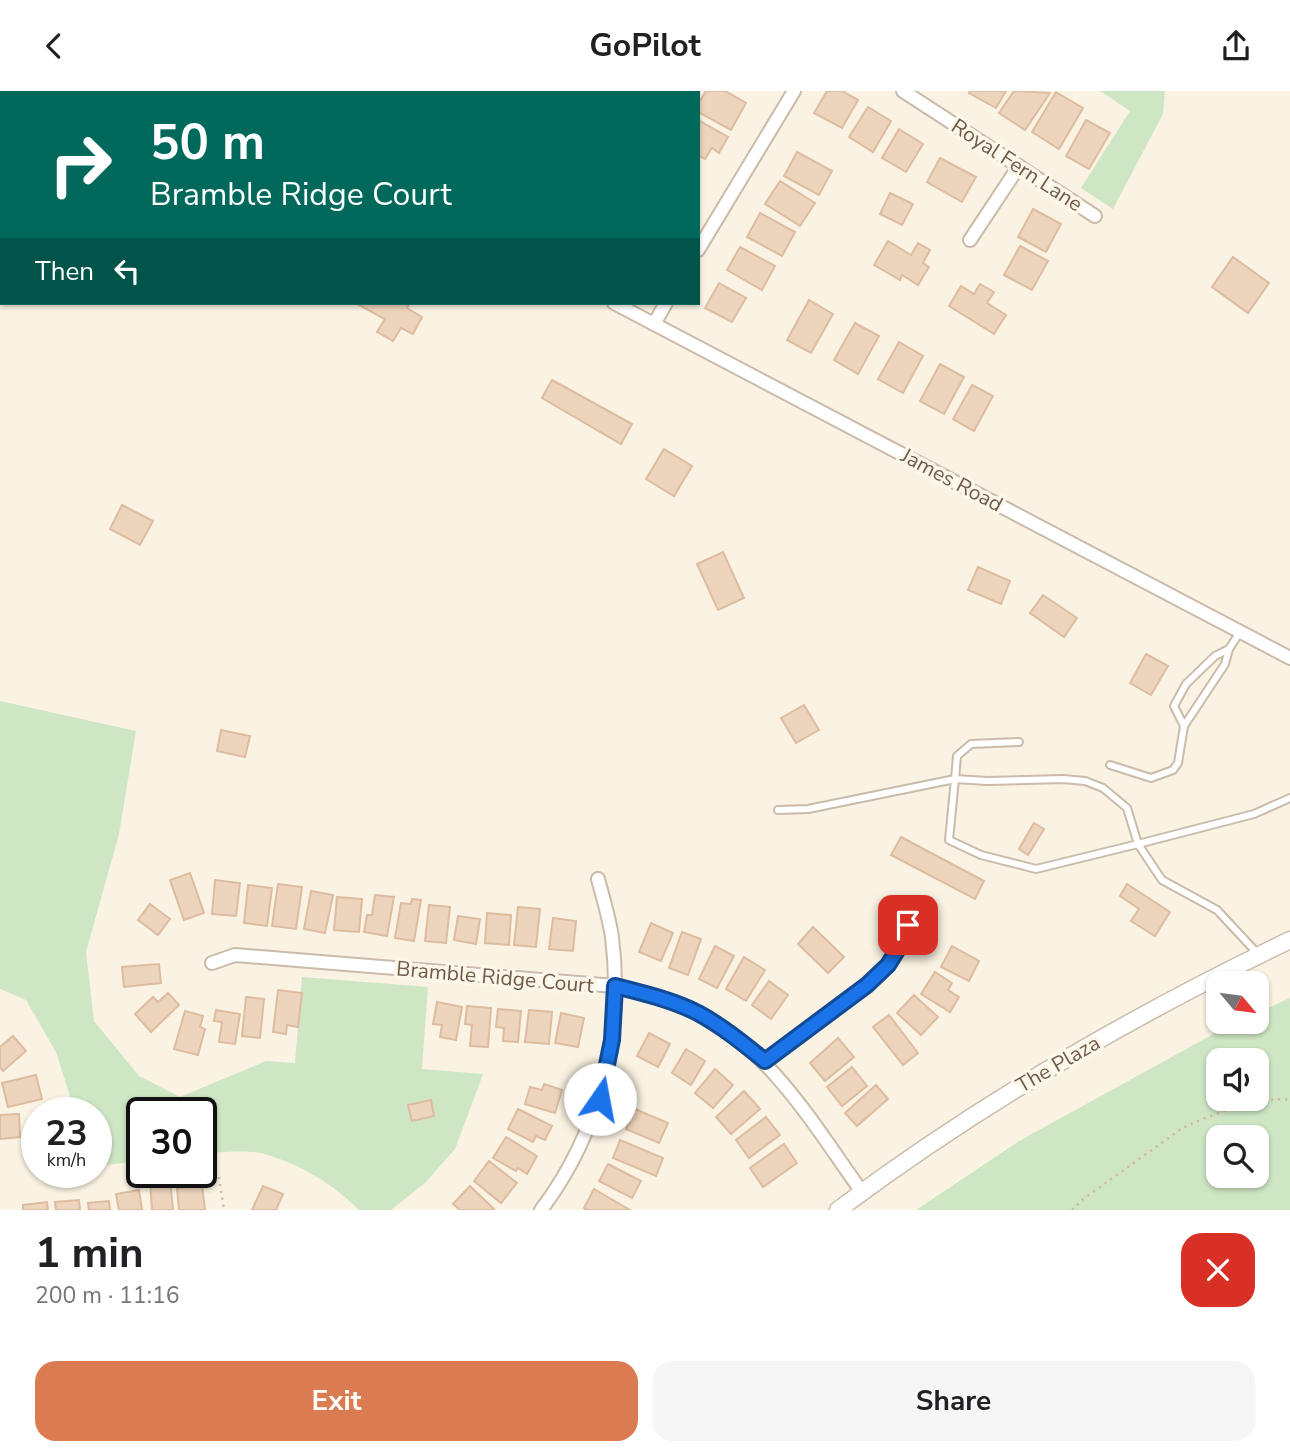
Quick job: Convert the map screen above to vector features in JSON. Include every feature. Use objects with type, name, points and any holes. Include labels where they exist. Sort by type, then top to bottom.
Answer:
[{"type":"street","points":[[700,247],[794,91]]},
{"type":"street","name":"Royal Fern Lane","points":[[903,91],[1096,216]]},
{"type":"street","points":[[970,240],[1019,166]]},
{"type":"street","name":"James Road","points":[[618,305],[1290,658]]},
{"type":"street","points":[[654,324],[665,305]]},
{"type":"street","points":[[541,1210],[578,1153],[600,1099],[612,1040],[615,986],[611,935],[598,879]]},
{"type":"street","points":[[765,1061],[867,985],[888,965],[901,944],[908,925]]},
{"type":"street","name":"The Plaza","points":[[838,1210],[971,1116],[1029,1080],[1162,1004],[1290,940]]},
{"type":"street","name":"Bramble Ridge Court","points":[[212,963],[235,955],[615,986],[659,997],[698,1013],[765,1061],[862,1192]]},
{"type":"lane","points":[[1111,765],[1151,778],[1173,770],[1178,763],[1184,726],[1225,664],[1229,649],[1241,632]]},
{"type":"lane","points":[[1184,726],[1174,706],[1186,684],[1215,656],[1229,649]]},
{"type":"lane","points":[[1020,742],[971,744],[957,756],[949,840],[981,855],[1036,869],[1254,814],[1290,798]]},
{"type":"lane","points":[[778,810],[808,809],[955,779],[1085,781],[1103,788],[1127,808],[1138,844],[1162,880],[1217,910],[1259,955]]},
{"type":"path","points":[[1072,1210],[1091,1193],[1181,1129],[1198,1120],[1263,1100],[1290,1100]]},
{"type":"path","points":[[219,1177],[224,1210]]},
{"type":"green space","points":[[1100,91],[1165,91],[1163,114],[1113,209],[1081,188],[1130,111]]},
{"type":"green space","points":[[0,701],[136,731],[119,834],[86,952],[94,1021],[139,1076],[180,1097],[126,1097],[126,1163],[112,1164],[112,1097],[70,1097],[56,1052],[26,1000],[0,989]]},
{"type":"green space","points":[[302,977],[428,987],[422,1069],[483,1074],[455,1149],[425,1183],[391,1210],[359,1210],[338,1191],[314,1175],[275,1157],[261,1153],[217,1153],[217,1097],[180,1097],[266,1061],[295,1063]]},
{"type":"green space","points":[[1290,998],[1290,1210],[916,1210],[1019,1141],[1214,1034],[1269,1034],[1269,1008]]},
{"type":"building","points":[[706,91],[725,91],[746,103],[731,130],[700,113],[700,101]]},
{"type":"building","points":[[827,91],[842,91],[858,100],[842,128],[814,113]]},
{"type":"building","points":[[1006,91],[996,108],[969,93]]},
{"type":"building","points":[[1014,91],[1050,93],[1025,130],[999,113]]},
{"type":"building","points":[[1056,92],[1083,108],[1059,149],[1032,132]]},
{"type":"building","points":[[868,107],[891,121],[873,152],[849,137]]},
{"type":"building","points":[[1086,120],[1110,133],[1089,169],[1066,156]]},
{"type":"building","points":[[700,121],[728,137],[719,153],[712,148],[705,159],[700,156]]},
{"type":"building","points":[[899,129],[923,144],[906,172],[882,158]]},
{"type":"building","points":[[797,152],[832,171],[819,195],[784,176]]},
{"type":"building","points":[[940,158],[976,177],[962,202],[927,182]]},
{"type":"building","points":[[780,181],[815,203],[800,226],[765,204]]},
{"type":"building","points":[[890,193],[913,204],[902,225],[880,214]]},
{"type":"building","points":[[1033,209],[1061,224],[1046,252],[1018,237]]},
{"type":"building","points":[[760,213],[795,232],[782,256],[747,237]]},
{"type":"building","points":[[888,241],[911,255],[918,243],[930,250],[923,263],[929,267],[918,285],[902,275],[900,280],[874,265]]},
{"type":"building","points":[[1020,246],[1048,261],[1032,290],[1004,275]]},
{"type":"building","points":[[740,247],[775,266],[762,290],[727,270]]},
{"type":"building","points":[[1233,257],[1269,283],[1248,313],[1212,287]]},
{"type":"building","points":[[719,283],[746,298],[732,322],[705,308]]},
{"type":"building","points":[[980,284],[994,292],[987,303],[1006,315],[994,334],[949,306],[961,286],[974,294]]},
{"type":"building","points":[[809,300],[833,314],[811,353],[787,340]]},
{"type":"building","points":[[359,305],[409,305],[407,308],[422,317],[413,334],[401,328],[393,341],[377,332],[385,319]]},
{"type":"building","points":[[855,323],[879,336],[858,374],[834,360]]},
{"type":"building","points":[[899,342],[923,356],[903,393],[878,379]]},
{"type":"building","points":[[940,364],[964,377],[944,414],[920,401]]},
{"type":"building","points":[[552,380],[632,424],[621,444],[542,398]]},
{"type":"building","points":[[972,385],[993,396],[974,431],[953,419]]},
{"type":"building","points":[[664,449],[692,466],[674,496],[646,479]]},
{"type":"building","points":[[122,505],[153,521],[140,545],[110,529]]},
{"type":"building","points":[[723,552],[744,598],[718,610],[697,564]]},
{"type":"building","points":[[978,567],[1010,581],[1001,604],[968,590]]},
{"type":"building","points":[[1043,595],[1077,618],[1064,637],[1030,613]]},
{"type":"building","points":[[1146,654],[1168,666],[1151,695],[1130,683]]},
{"type":"building","points":[[804,705],[819,730],[796,743],[781,718]]},
{"type":"building","points":[[221,730],[250,736],[245,757],[217,751]]},
{"type":"building","points":[[1034,823],[1044,829],[1028,855],[1019,849]]},
{"type":"building","points":[[901,837],[984,881],[975,899],[891,855]]},
{"type":"building","points":[[190,873],[204,913],[184,920],[170,880]]},
{"type":"building","points":[[215,880],[240,883],[236,916],[212,914]]},
{"type":"building","points":[[278,884],[302,887],[296,929],[272,926]]},
{"type":"building","points":[[1127,884],[1170,912],[1155,936],[1131,921],[1139,909],[1120,896]]},
{"type":"building","points":[[248,885],[272,888],[267,926],[244,923]]},
{"type":"building","points":[[311,891],[333,895],[325,933],[304,929]]},
{"type":"building","points":[[375,895],[394,897],[387,936],[364,932],[367,915],[372,915]]},
{"type":"building","points":[[337,897],[362,899],[359,932],[334,930]]},
{"type":"building","points":[[412,899],[421,900],[414,941],[395,938],[401,903],[411,904]]},
{"type":"building","points":[[150,904],[170,919],[158,935],[138,920]]},
{"type":"building","points":[[429,905],[450,907],[446,943],[425,941]]},
{"type":"building","points":[[518,907],[540,909],[536,947],[514,945]]},
{"type":"building","points":[[487,913],[511,915],[509,945],[485,943]]},
{"type":"building","points":[[458,916],[480,919],[476,944],[454,940]]},
{"type":"building","points":[[553,918],[576,921],[573,951],[549,949]]},
{"type":"building","points":[[651,923],[673,933],[661,961],[639,952]]},
{"type":"building","points":[[813,927],[844,957],[828,973],[798,944]]},
{"type":"building","points":[[682,932],[701,939],[688,975],[669,968]]},
{"type":"building","points":[[715,946],[734,956],[717,988],[699,979]]},
{"type":"building","points":[[952,946],[979,961],[969,981],[941,967]]},
{"type":"building","points":[[744,957],[765,970],[746,1001],[726,989]]},
{"type":"building","points":[[159,964],[161,983],[124,987],[122,967]]},
{"type":"building","points":[[935,972],[952,983],[948,990],[959,997],[950,1012],[921,994]]},
{"type":"building","points":[[769,981],[788,995],[771,1019],[752,1005]]},
{"type":"building","points":[[278,990],[302,993],[298,1027],[287,1025],[286,1034],[273,1032]]},
{"type":"building","points":[[168,993],[179,1005],[151,1032],[135,1014],[153,997],[158,1002]]},
{"type":"building","points":[[914,995],[938,1017],[921,1035],[897,1013]]},
{"type":"building","points":[[246,997],[264,999],[260,1038],[242,1036]]},
{"type":"building","points":[[437,1002],[462,1007],[456,1040],[440,1037],[442,1025],[433,1024]]},
{"type":"building","points":[[467,1006],[491,1008],[488,1047],[470,1046],[472,1025],[465,1024]]},
{"type":"building","points":[[498,1009],[521,1011],[518,1042],[503,1041],[504,1028],[496,1027]]},
{"type":"building","points":[[216,1010],[240,1014],[235,1044],[219,1042],[222,1022],[214,1021]]},
{"type":"building","points":[[529,1010],[552,1012],[549,1044],[525,1042]]},
{"type":"building","points":[[185,1011],[203,1016],[200,1027],[205,1029],[198,1055],[174,1049]]},
{"type":"building","points":[[561,1013],[584,1018],[578,1047],[555,1043]]},
{"type":"building","points":[[889,1015],[918,1053],[903,1065],[873,1027]]},
{"type":"building","points":[[649,1033],[670,1044],[658,1067],[637,1056]]},
{"type":"building","points":[[13,1036],[26,1051],[3,1071],[0,1067],[0,1047]]},
{"type":"building","points":[[838,1038],[854,1057],[825,1081],[810,1063]]},
{"type":"building","points":[[686,1049],[705,1061],[691,1085],[672,1073]]},
{"type":"building","points":[[852,1067],[867,1086],[842,1106],[827,1087]]},
{"type":"building","points":[[715,1069],[733,1085],[713,1108],[695,1093]]},
{"type":"building","points":[[36,1075],[42,1097],[21,1097],[21,1104],[8,1107],[2,1083]]},
{"type":"building","points":[[544,1084],[562,1090],[555,1113],[525,1104],[530,1087],[542,1090]]},
{"type":"building","points":[[876,1085],[888,1099],[857,1126],[845,1113]]},
{"type":"building","points":[[744,1091],[760,1109],[731,1134],[716,1117]]},
{"type":"building","points":[[431,1100],[434,1116],[412,1121],[408,1105]]},
{"type":"building","points":[[518,1109],[552,1126],[545,1140],[536,1136],[533,1142],[508,1129]]},
{"type":"building","points":[[635,1109],[668,1123],[659,1143],[626,1129]]},
{"type":"building","points":[[19,1114],[20,1137],[0,1139],[0,1115]]},
{"type":"building","points":[[766,1117],[780,1135],[749,1158],[736,1140]]},
{"type":"building","points":[[506,1137],[537,1156],[527,1174],[493,1158]]},
{"type":"building","points":[[620,1140],[663,1158],[656,1176],[613,1158]]},
{"type":"building","points":[[784,1144],[797,1163],[763,1187],[750,1168]]},
{"type":"building","points":[[489,1161],[517,1183],[501,1203],[474,1181]]},
{"type":"building","points":[[608,1164],[641,1181],[632,1198],[599,1181]]},
{"type":"building","points":[[263,1186],[283,1194],[276,1210],[252,1210]]},
{"type":"building","points":[[470,1186],[493,1210],[460,1210],[453,1204]]},
{"type":"building","points":[[151,1188],[171,1188],[173,1210],[152,1210]]},
{"type":"building","points":[[177,1188],[202,1188],[205,1210],[179,1210]]},
{"type":"building","points":[[594,1189],[630,1210],[584,1208]]},
{"type":"building","points":[[139,1190],[142,1210],[119,1210],[116,1194]]},
{"type":"building","points":[[79,1200],[80,1210],[56,1210],[55,1202]]},
{"type":"building","points":[[109,1201],[110,1210],[89,1210],[88,1203]]},
{"type":"building","points":[[47,1202],[48,1210],[23,1210],[23,1205]]},
{"type":"route","points":[[600,1099],[612,1040],[615,986],[659,997],[698,1013],[765,1061],[867,985],[888,965],[901,944],[908,925]]}]
